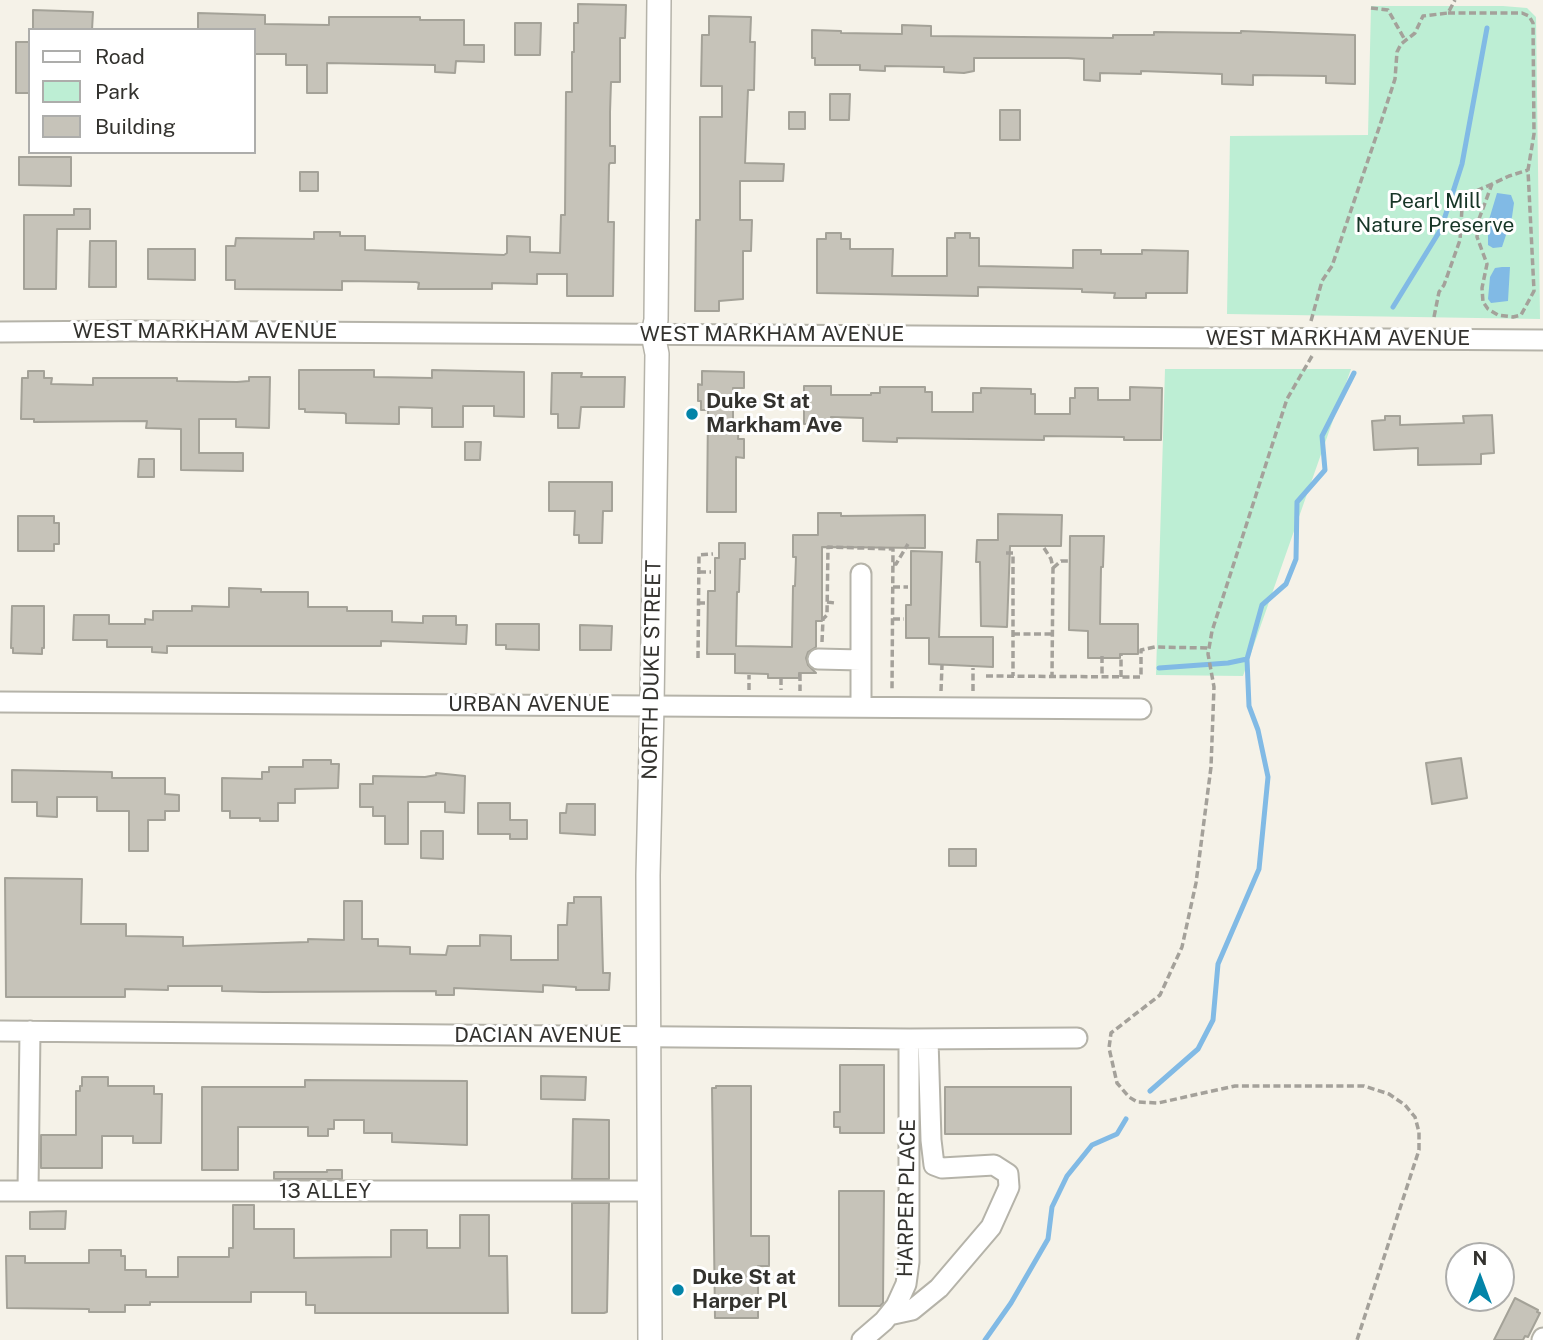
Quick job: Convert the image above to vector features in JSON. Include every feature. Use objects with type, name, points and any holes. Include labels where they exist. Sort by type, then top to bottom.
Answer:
[{"type":"main road","name":"NORTH DUKE STREET","points":[[650,1340],[648,875],[657,354],[653,334],[656,320],[659,0]]},
{"type":"street","name":"WEST MARKHAM AVENUE","points":[[0,332],[1543,340]]},
{"type":"street","points":[[861,707],[862,566]]},
{"type":"street","points":[[820,655],[861,660]]},
{"type":"street","name":"URBAN AVENUE","points":[[0,702],[1141,709]]},
{"type":"street","name":"DACIAN AVENUE","points":[[0,1031],[1077,1038]]},
{"type":"street","points":[[28,1191],[30,1031]]},
{"type":"street","points":[[889,1315],[912,1310],[939,1288],[991,1227],[1009,1187],[1008,1174],[994,1165],[942,1168],[934,1165],[919,1039]]},
{"type":"street","name":"HARPER PLACE","points":[[862,1340],[889,1315],[906,1284],[919,1039]]},
{"type":"street","name":"13 ALLEY","points":[[0,1191],[649,1191]]},
{"type":"path","points":[[1448,13],[1455,0]]},
{"type":"path","points":[[1371,8],[1388,10],[1405,40]]},
{"type":"path","points":[[1311,330],[1311,320],[1322,281],[1332,266],[1395,79],[1397,52],[1401,44],[1420,26],[1423,16],[1448,13],[1522,13],[1529,16],[1533,23],[1534,134],[1528,170],[1534,291],[1521,315],[1513,317],[1498,315],[1483,302],[1486,264],[1477,237],[1479,219],[1492,184]]},
{"type":"path","points":[[1434,317],[1439,292],[1460,240],[1462,208],[1476,191],[1528,170]]},
{"type":"path","points":[[1312,358],[1287,399],[1212,631],[1208,654],[1214,687],[1211,767],[1192,911],[1182,947],[1160,995],[1111,1033],[1109,1048],[1117,1083],[1137,1102],[1158,1103],[1236,1086],[1364,1086],[1389,1094],[1405,1105],[1415,1117],[1419,1132],[1419,1150],[1357,1340]]},
{"type":"path","points":[[893,564],[896,564],[908,544]]},
{"type":"path","points":[[1044,548],[1053,568],[1052,677]]},
{"type":"path","points":[[862,566],[863,549]]},
{"type":"path","points":[[1006,553],[1013,553],[1013,676]]},
{"type":"path","points":[[698,658],[699,555],[713,554]]},
{"type":"path","points":[[892,696],[893,555]]},
{"type":"path","points":[[1053,568],[1061,561],[1069,561]]},
{"type":"path","points":[[699,572],[711,572]]},
{"type":"path","points":[[893,587],[908,587]]},
{"type":"path","points":[[698,603],[706,603]]},
{"type":"path","points":[[827,603],[835,603]]},
{"type":"path","points":[[892,619],[904,619]]},
{"type":"path","points":[[820,655],[823,622]]},
{"type":"path","points":[[1012,634],[1053,634]]},
{"type":"path","points":[[986,676],[1141,677],[1141,650],[1155,647],[1209,648]]},
{"type":"path","points":[[1121,655],[1121,677]]},
{"type":"path","points":[[1102,656],[1102,677]]},
{"type":"path","points":[[941,696],[942,665]]},
{"type":"path","points":[[972,696],[973,668]]},
{"type":"path","points":[[800,674],[800,696]]},
{"type":"path","points":[[748,696],[749,675]]},
{"type":"green space","name":"Pearl Mill Nature Preserve","points":[[1371,6],[1503,6],[1527,8],[1536,17],[1540,319],[1227,314],[1230,136],[1368,135]]},
{"type":"green space","points":[[1165,369],[1351,369],[1243,676],[1156,675]]},
{"type":"water","points":[[1497,193],[1511,195],[1514,203],[1502,247],[1493,248],[1488,245],[1488,223]]},
{"type":"water","points":[[1510,267],[1508,301],[1491,303],[1488,299],[1490,277],[1495,268]]},
{"type":"building","points":[[578,4],[626,5],[625,38],[620,38],[620,82],[611,82],[610,146],[615,146],[615,163],[609,165],[608,222],[614,222],[613,296],[567,296],[567,274],[537,274],[537,284],[492,283],[492,289],[418,289],[419,283],[416,282],[342,281],[342,290],[235,289],[235,280],[226,280],[226,246],[235,246],[236,238],[314,239],[314,232],[340,232],[340,236],[365,236],[365,250],[504,255],[507,253],[507,236],[530,237],[530,252],[560,253],[561,215],[565,215],[566,92],[572,92],[572,52],[574,23],[578,23]]},
{"type":"building","points":[[33,10],[93,12],[92,28],[33,28]]},
{"type":"building","points":[[198,13],[265,15],[265,24],[329,25],[329,17],[464,20],[464,45],[484,45],[484,62],[456,61],[455,73],[435,72],[435,65],[327,63],[327,93],[307,93],[307,65],[286,65],[286,54],[256,54],[256,28],[198,28]]},
{"type":"building","points":[[709,16],[751,17],[750,42],[755,42],[754,90],[748,90],[745,163],[784,164],[783,181],[740,181],[740,220],[752,220],[751,251],[743,251],[743,299],[719,301],[719,311],[695,311],[696,220],[700,220],[700,117],[722,117],[722,86],[701,86],[702,35],[709,35]]},
{"type":"building","points":[[515,23],[541,23],[540,55],[515,55]]},
{"type":"building","points":[[902,25],[931,26],[931,36],[1113,38],[1113,35],[1154,35],[1154,32],[1241,31],[1355,35],[1355,84],[1326,83],[1326,76],[1253,75],[1253,85],[1222,84],[1222,74],[1141,71],[1141,74],[1100,73],[1100,81],[1084,80],[1084,59],[1068,58],[974,58],[974,71],[964,73],[944,72],[944,67],[885,66],[885,71],[860,70],[860,65],[815,65],[815,58],[812,58],[812,30],[902,34]]},
{"type":"building","points":[[16,42],[28,42],[28,93],[16,93]]},
{"type":"building","points":[[830,94],[850,94],[849,120],[830,120]]},
{"type":"building","points":[[1000,110],[1020,110],[1020,140],[1000,140]]},
{"type":"building","points":[[789,112],[805,112],[805,129],[789,129]]},
{"type":"building","points":[[19,157],[71,157],[71,186],[19,185]]},
{"type":"building","points":[[300,172],[318,172],[318,191],[300,191]]},
{"type":"building","points":[[74,209],[90,209],[90,229],[57,229],[56,289],[24,289],[24,215],[74,215]]},
{"type":"building","points":[[826,233],[841,233],[841,239],[850,239],[850,249],[893,249],[892,276],[947,276],[947,238],[955,238],[955,233],[970,233],[970,238],[979,238],[979,266],[1073,268],[1073,250],[1101,250],[1101,254],[1142,254],[1142,250],[1188,251],[1187,293],[1146,293],[1146,298],[1114,298],[1115,293],[1082,292],[1082,289],[978,287],[978,296],[817,293],[817,239],[826,239]]},
{"type":"building","points":[[90,241],[116,241],[116,287],[89,287]]},
{"type":"building","points":[[148,249],[195,249],[195,280],[148,279]]},
{"type":"building","points":[[299,370],[374,370],[374,377],[432,378],[432,370],[524,372],[524,417],[494,416],[494,406],[463,406],[463,427],[432,427],[432,408],[399,407],[399,424],[346,423],[344,413],[305,412],[305,409],[299,409]]},
{"type":"building","points":[[28,371],[44,371],[44,378],[52,378],[51,384],[93,385],[93,378],[177,378],[177,381],[237,382],[249,381],[249,377],[270,377],[269,428],[236,427],[236,419],[199,419],[199,453],[243,453],[243,471],[181,470],[181,429],[146,428],[147,421],[34,422],[34,419],[21,419],[22,378],[28,378]]},
{"type":"building","points":[[702,371],[744,372],[744,388],[733,388],[733,422],[739,422],[738,439],[744,439],[744,458],[736,457],[736,512],[707,512],[708,410],[701,410],[701,401],[698,401],[698,384],[702,385]]},
{"type":"building","points":[[552,373],[582,373],[581,377],[625,377],[624,407],[581,407],[579,428],[558,428],[558,414],[551,414]]},
{"type":"building","points":[[804,386],[831,386],[831,395],[871,395],[880,393],[880,387],[925,387],[925,392],[932,392],[932,412],[973,412],[973,393],[981,393],[981,388],[1031,389],[1031,394],[1035,394],[1035,414],[1070,414],[1070,398],[1075,398],[1075,388],[1098,388],[1098,400],[1130,400],[1130,387],[1162,388],[1161,440],[1044,436],[1044,440],[897,438],[897,442],[863,441],[863,418],[831,417],[831,424],[804,424]]},
{"type":"building","points":[[1492,415],[1494,453],[1481,454],[1481,464],[1418,465],[1418,448],[1374,450],[1372,421],[1385,420],[1385,416],[1400,416],[1400,425],[1464,423],[1463,416]]},
{"type":"building","points":[[465,442],[481,442],[480,460],[465,460]]},
{"type":"building","points":[[139,459],[154,459],[154,477],[138,477]]},
{"type":"building","points":[[549,482],[612,482],[612,511],[603,511],[602,543],[579,543],[579,535],[574,535],[575,511],[549,511]]},
{"type":"building","points":[[818,513],[841,513],[841,516],[925,515],[925,548],[822,547],[822,621],[816,621],[816,647],[808,652],[806,658],[808,665],[816,673],[799,673],[799,678],[768,678],[768,674],[735,673],[735,654],[707,654],[708,591],[715,591],[715,558],[719,558],[719,543],[745,543],[745,559],[740,559],[737,592],[736,646],[792,647],[796,557],[793,557],[793,535],[818,535]]},
{"type":"building","points":[[998,514],[1062,515],[1061,546],[1010,546],[1007,627],[981,626],[977,540],[998,540]]},
{"type":"building","points":[[18,516],[54,516],[54,523],[59,523],[59,544],[54,544],[54,551],[18,551]]},
{"type":"building","points":[[1070,536],[1104,536],[1100,624],[1138,624],[1138,654],[1120,654],[1120,658],[1088,658],[1088,631],[1069,630]]},
{"type":"building","points":[[911,551],[942,552],[939,637],[993,637],[993,667],[929,664],[929,638],[906,638],[906,605],[911,605]]},
{"type":"building","points":[[229,588],[261,589],[261,592],[308,592],[308,607],[347,607],[347,611],[392,611],[392,622],[423,623],[423,616],[456,616],[456,625],[467,625],[466,644],[381,641],[381,646],[167,646],[167,653],[152,652],[152,647],[107,647],[107,640],[73,640],[74,615],[109,615],[109,624],[145,624],[145,619],[153,620],[153,611],[192,611],[192,606],[229,607]]},
{"type":"building","points":[[12,606],[44,606],[42,654],[13,653]]},
{"type":"building","points":[[496,624],[539,624],[539,650],[506,649],[506,645],[496,645]]},
{"type":"building","points":[[580,625],[612,626],[611,650],[580,650]]},
{"type":"building","points":[[1461,758],[1467,798],[1432,804],[1426,763]]},
{"type":"building","points":[[303,760],[331,760],[331,764],[339,764],[338,788],[295,789],[295,803],[278,803],[278,821],[230,818],[230,811],[222,811],[222,778],[262,779],[262,772],[269,772],[269,767],[303,767]]},
{"type":"building","points":[[12,770],[112,772],[112,778],[165,778],[165,794],[179,795],[179,811],[165,811],[165,820],[148,820],[148,851],[129,851],[129,811],[97,811],[97,797],[57,797],[57,817],[37,816],[37,802],[12,802]]},
{"type":"building","points":[[436,773],[465,776],[464,813],[445,812],[445,802],[408,802],[408,844],[385,844],[385,816],[373,816],[373,807],[360,807],[360,784],[373,784],[373,776],[425,777]]},
{"type":"building","points":[[478,803],[510,803],[510,820],[527,820],[527,839],[510,839],[510,834],[478,834]]},
{"type":"building","points":[[567,804],[595,804],[595,835],[560,833],[560,813],[566,813]]},
{"type":"building","points":[[421,831],[443,831],[443,859],[421,858]]},
{"type":"building","points":[[949,849],[976,849],[976,866],[949,866]]},
{"type":"building","points":[[5,878],[82,879],[81,924],[126,924],[126,936],[183,937],[183,946],[308,942],[308,939],[344,940],[344,901],[362,901],[362,939],[378,939],[378,946],[410,947],[410,954],[446,955],[448,946],[480,946],[480,935],[511,936],[511,960],[558,960],[558,925],[567,925],[568,903],[574,903],[574,897],[601,897],[603,973],[610,973],[609,990],[576,990],[576,987],[543,985],[543,992],[454,988],[454,995],[436,995],[436,991],[263,992],[222,991],[222,986],[168,986],[168,990],[125,989],[125,997],[6,997]]},
{"type":"building","points":[[840,1065],[884,1065],[884,1133],[840,1133],[840,1127],[834,1127],[834,1112],[840,1112]]},
{"type":"building","points":[[541,1076],[586,1077],[585,1100],[541,1099]]},
{"type":"building","points":[[82,1077],[108,1077],[108,1086],[154,1086],[154,1094],[162,1094],[161,1143],[133,1143],[133,1136],[102,1136],[102,1168],[41,1168],[41,1135],[76,1135],[76,1091],[80,1091]]},
{"type":"building","points":[[305,1080],[467,1081],[467,1145],[392,1142],[392,1133],[364,1133],[364,1120],[334,1120],[334,1129],[328,1129],[328,1136],[308,1136],[308,1127],[238,1127],[238,1170],[202,1170],[202,1087],[305,1087]]},
{"type":"building","points":[[751,1086],[751,1236],[769,1236],[769,1266],[758,1266],[758,1318],[715,1318],[712,1088]]},
{"type":"building","points":[[945,1087],[1071,1087],[1071,1134],[945,1134]]},
{"type":"building","points":[[573,1119],[609,1120],[609,1179],[572,1179]]},
{"type":"building","points":[[342,1170],[342,1179],[274,1179],[274,1172]]},
{"type":"building","points":[[839,1191],[884,1191],[883,1303],[880,1306],[839,1306]]},
{"type":"building","points":[[572,1203],[609,1203],[607,1312],[604,1313],[572,1313]]},
{"type":"building","points":[[233,1205],[254,1205],[254,1229],[294,1229],[294,1258],[391,1257],[391,1230],[427,1230],[427,1248],[460,1248],[460,1215],[489,1215],[489,1256],[507,1256],[508,1313],[315,1313],[315,1305],[306,1305],[306,1292],[251,1292],[251,1302],[150,1302],[150,1305],[125,1305],[125,1312],[7,1308],[6,1256],[25,1256],[25,1263],[89,1263],[89,1250],[121,1250],[121,1256],[125,1256],[125,1270],[146,1270],[146,1277],[178,1277],[178,1257],[229,1257],[229,1248],[233,1248]]},
{"type":"building","points":[[66,1211],[65,1229],[30,1229],[30,1212]]},
{"type":"building","points":[[1515,1298],[1540,1313],[1528,1337],[1525,1336],[1523,1340],[1494,1340],[1508,1312],[1515,1312]]},
{"type":"waterway","points":[[1393,307],[1441,229],[1462,164],[1487,28]]},
{"type":"waterway","points":[[1150,1091],[1198,1049],[1213,1020],[1218,964],[1259,869],[1268,777],[1258,730],[1249,706],[1247,659],[1262,605],[1286,584],[1296,559],[1297,502],[1325,470],[1322,436],[1354,373]]},
{"type":"waterway","points":[[1159,668],[1247,659]]},
{"type":"waterway","points":[[985,1340],[1011,1303],[1048,1239],[1052,1207],[1067,1176],[1092,1145],[1117,1134],[1126,1119]]},
{"type":"place","name":"Duke St at Markham Ave","points":[[692,414]]},
{"type":"place","name":"Duke St at Harper Pl","points":[[678,1290]]}]
